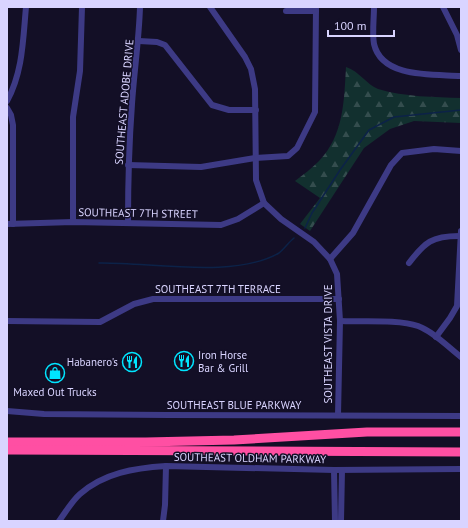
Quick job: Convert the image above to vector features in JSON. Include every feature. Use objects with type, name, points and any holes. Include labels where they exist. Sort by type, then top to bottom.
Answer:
[{"type":"highway","points":[[7,442],[212,440],[361,432],[461,432]]},
{"type":"highway","points":[[7,437],[38,439],[45,442]]},
{"type":"highway","points":[[7,450],[461,452]]},
{"type":"highway","points":[[7,455],[54,454],[62,450]]},
{"type":"street","points":[[7,101],[17,78],[26,7]]},
{"type":"street","points":[[73,222],[73,117],[80,71],[82,7]]},
{"type":"street","name":"SOUTHEAST ADOBE DRIVE","points":[[128,223],[128,165],[132,103],[139,41],[140,7]]},
{"type":"street","points":[[210,7],[251,69],[255,90],[256,110],[256,180],[264,203]]},
{"type":"street","points":[[374,7],[374,44],[383,60],[400,71],[461,76]]},
{"type":"street","points":[[443,7],[457,35],[461,50]]},
{"type":"street","points":[[128,165],[201,167],[255,158],[288,156],[297,148],[316,112],[316,9],[286,11]]},
{"type":"street","points":[[139,41],[157,42],[165,45],[212,105],[229,110],[256,110]]},
{"type":"street","points":[[7,108],[11,115],[13,125],[10,224]]},
{"type":"street","points":[[330,260],[354,233],[391,165],[402,153],[427,149],[461,151]]},
{"type":"street","name":"SOUTHEAST 7TH STREET","points":[[10,224],[73,222],[221,225],[238,219],[264,203]]},
{"type":"street","name":"SOUTHEAST VISTA DRIVE","points":[[264,203],[292,227],[314,242],[330,260],[337,274],[340,321],[338,415]]},
{"type":"street","points":[[409,263],[428,241],[460,234],[457,306],[436,336]]},
{"type":"street","name":"SOUTHEAST 7TH TERRACE","points":[[7,321],[100,322],[134,304],[154,299],[339,299]]},
{"type":"street","points":[[340,321],[401,323],[418,326],[436,336],[461,357]]},
{"type":"street","name":"SOUTHEAST BLUE PARKWAY","points":[[7,411],[44,414],[167,416],[461,416]]},
{"type":"street","points":[[163,521],[166,466]]},
{"type":"street","name":"SOUTHEAST OLDHAM PARKWAY","points":[[59,521],[79,494],[111,474],[140,468],[166,466],[334,470],[461,469]]},
{"type":"street","points":[[334,470],[335,521]]},
{"type":"street","points":[[341,521],[342,470]]},
{"type":"green space","points":[[346,67],[351,69],[374,87],[388,92],[430,97],[461,98],[461,123],[414,121],[390,129],[364,148],[310,231],[300,224],[320,198],[295,181],[319,161],[327,151],[338,129],[343,105]]},
{"type":"waterway","points":[[305,228],[312,213],[340,170],[369,130],[394,117],[461,110]]},
{"type":"waterway","points":[[99,263],[191,267],[239,265],[260,261],[279,253],[294,238]]},
{"type":"place","name":"Iron Horse Bar & Grill","points":[[184,361]]},
{"type":"place","name":"Habanero's","points":[[132,362]]},
{"type":"place","name":"Maxed Out Trucks","points":[[55,373]]}]
